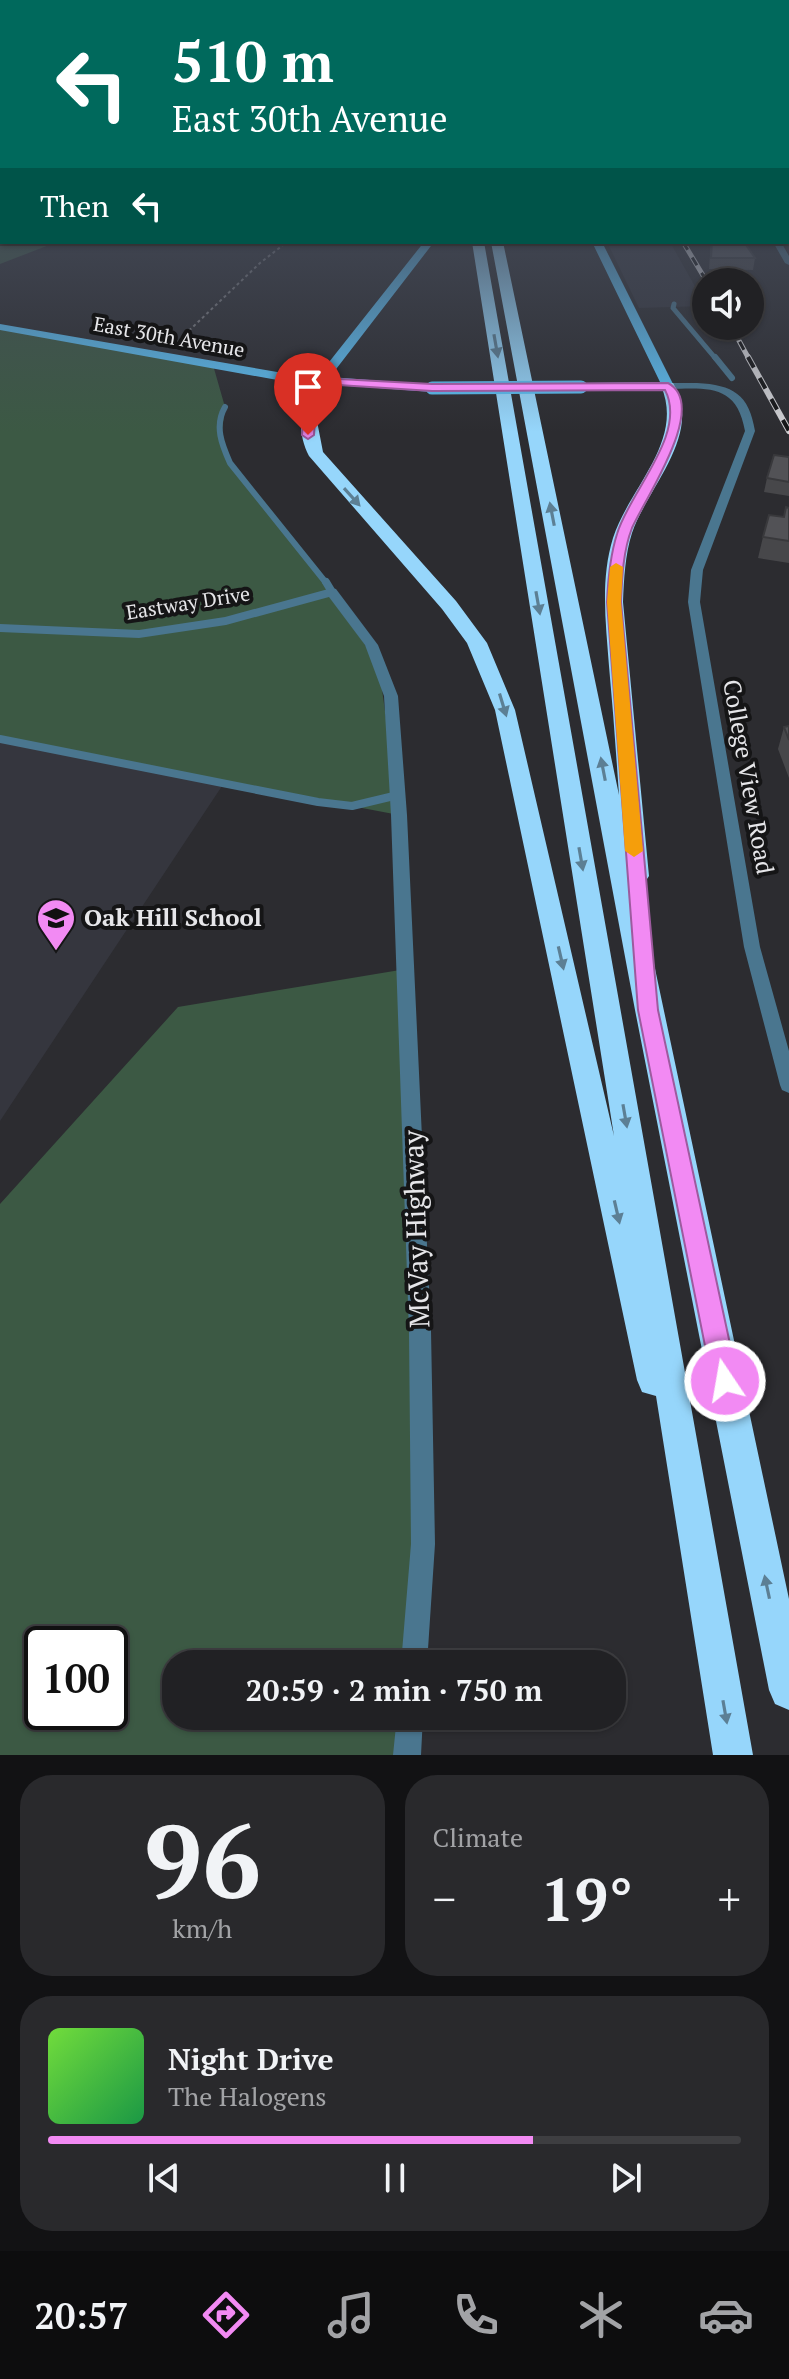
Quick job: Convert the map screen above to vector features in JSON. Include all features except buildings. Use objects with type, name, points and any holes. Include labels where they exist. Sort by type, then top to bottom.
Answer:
[{"type":"highway","points":[[482,268],[733,1755]]},
{"type":"highway","points":[[502,268],[648,1010],[789,1690]]},
{"type":"highway","points":[[320,381],[311,391],[309,419],[308,435],[315,453],[449,605],[477,643],[505,710],[718,1668]]},
{"type":"highway","points":[[648,1010],[614,602],[616,569],[624,531],[676,423],[677,407],[668,386]]},
{"type":"main road","points":[[320,381],[409,268]]},
{"type":"main road","points":[[610,268],[668,386]]},
{"type":"main road","name":"East 30th Avenue","points":[[0,327],[320,381],[432,388],[668,386]]},
{"type":"street","name":"College View Road","points":[[668,386],[710,386],[729,390],[739,397],[749,420],[750,431],[697,570],[694,602],[750,936],[789,1085]]},
{"type":"street","name":"Eastway Drive","points":[[0,628],[139,634],[226,621],[332,592]]},
{"type":"street","points":[[332,592],[371,645],[391,696],[398,795]]},
{"type":"street","name":"McVay Highway","points":[[398,795],[420,1331],[423,1544],[415,1650]]},
{"type":"street","points":[[407,1755],[409,1730]]},
{"type":"lane","points":[[674,304],[673,308],[732,378]]},
{"type":"lane","points":[[225,407],[221,414],[220,440],[230,463],[318,570],[332,592]]},
{"type":"lane","points":[[0,739],[318,802],[352,806],[398,795]]},
{"type":"path","points":[[163,356],[255,268]]},
{"type":"shaded area","points":[[620,268],[685,268],[692,281],[692,306],[639,308]]},
{"type":"shaded area","name":"Oak Hill School","points":[[0,740],[224,783],[0,1121]]},
{"type":"green space","points":[[0,327],[213,365],[225,407],[221,440],[230,463],[318,570],[379,667],[399,815],[0,739]]},
{"type":"green space","points":[[406,969],[420,1331],[410,1650],[162,1650],[162,1730],[408,1730],[407,1755],[0,1755],[0,1204],[178,1007]]},
{"type":"railway","points":[[739,340],[749,359]]},
{"type":"railway","points":[[748,357],[789,431]]},
{"type":"slow traffic","points":[[616,567],[614,602],[634,851]]},
{"type":"place","name":"Oak Hill School","points":[[56,952]]},
{"type":"route","points":[[308,435],[311,391],[320,381],[432,388],[668,386],[673,392],[677,407],[676,423],[624,531],[616,569],[614,602],[648,1010],[725,1381]]}]
